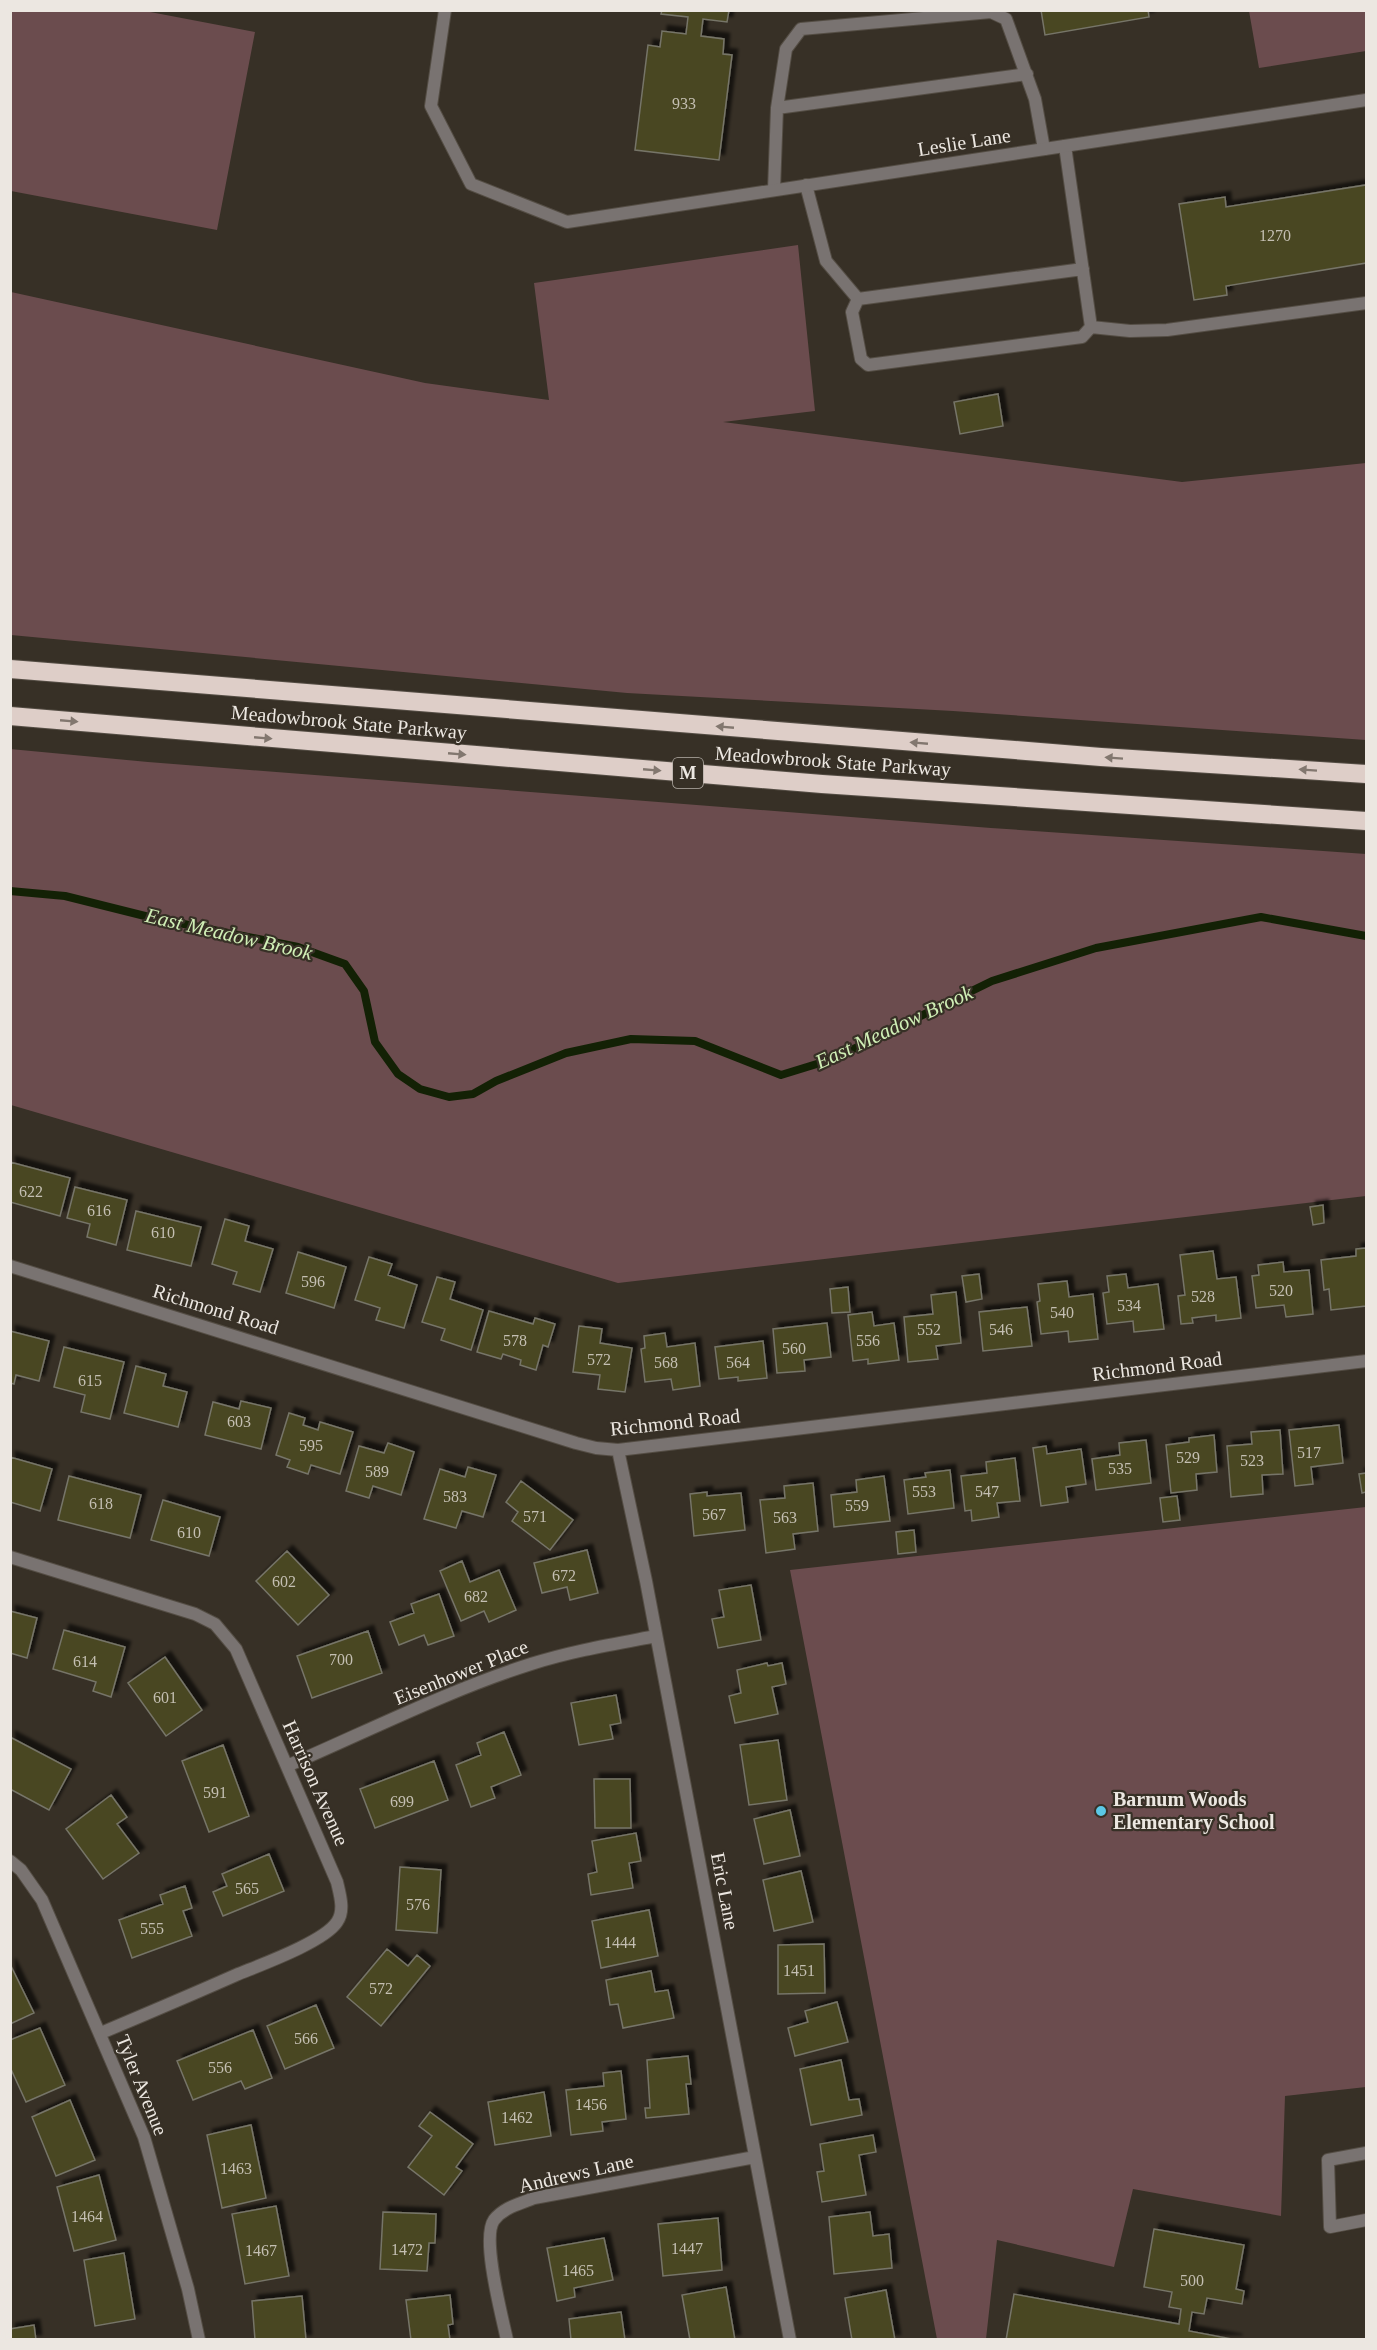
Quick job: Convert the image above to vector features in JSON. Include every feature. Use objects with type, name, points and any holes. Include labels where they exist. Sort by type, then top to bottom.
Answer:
[{"type":"highway","name":"Meadowbrook State Parkway","points":[[10,669],[1101,758],[1366,774]]},
{"type":"highway","name":"Meadowbrook State Parkway","points":[[10,716],[799,782],[1366,821]]},
{"type":"street","name":"Leslie Lane","points":[[445,10],[431,106],[471,184],[567,222],[1366,100]]},
{"type":"street","points":[[774,190],[777,108],[786,48],[801,29],[991,12],[1006,19],[1035,99],[1044,149]]},
{"type":"street","points":[[777,108],[1027,74]]},
{"type":"street","points":[[858,300],[852,312],[861,359],[868,364],[1082,337],[1091,327],[1065,146]]},
{"type":"street","points":[[806,186],[826,261],[858,300]]},
{"type":"street","points":[[858,300],[1083,269]]},
{"type":"street","points":[[1091,327],[1130,331],[1167,330],[1366,303]]},
{"type":"street","name":"Richmond Road","points":[[10,1266],[576,1443],[618,1450],[1366,1361]]},
{"type":"street","name":"Eric Lane","points":[[618,1450],[656,1636],[790,2340]]},
{"type":"street","name":"Harrison Avenue","points":[[10,1557],[195,1614],[215,1624],[236,1649],[338,1882],[341,1910],[337,1924],[327,1932],[290,1952],[101,2033]]},
{"type":"street","name":"Eisenhower Place","points":[[287,1766],[529,1664],[580,1650],[656,1636]]},
{"type":"street","name":"Tyler Avenue","points":[[10,1861],[21,1870],[42,1900],[144,2137],[171,2226],[199,2340]]},
{"type":"street","points":[[1366,2153],[1328,2160],[1330,2227],[1366,2220]]},
{"type":"street","name":"Andrews Lane","points":[[507,2340],[490,2254],[489,2235],[492,2222],[502,2211],[534,2198],[755,2157]]},
{"type":"shaded area","points":[[10,11],[145,11],[255,32],[217,230],[11,191]]},
{"type":"shaded area","points":[[1249,11],[1366,11],[1366,51],[1259,68]]},
{"type":"shaded area","points":[[798,245],[815,411],[723,422],[1182,482],[1366,463],[1366,740],[953,711],[627,693],[11,635],[11,292],[425,383],[549,400],[534,283]]},
{"type":"shaded area","points":[[10,749],[148,762],[991,828],[1366,854],[1366,1196],[618,1283],[11,1105]]},
{"type":"shaded area","name":"Barnum Woods Elementary School","points":[[1366,1507],[1366,2087],[1285,2096],[1281,2216],[1133,2189],[1114,2267],[997,2240],[986,2339],[937,2339],[790,1570]]},
{"type":"building","points":[[662,10],[729,10],[727,22],[703,19],[701,36],[724,39],[723,54],[732,55],[719,160],[635,150],[648,45],[660,47],[662,31],[686,34],[688,17],[661,14]]},
{"type":"building","points":[[1041,10],[1148,10],[1149,17],[1045,35]]},
{"type":"building","points":[[1366,185],[1366,263],[1226,286],[1227,295],[1194,300],[1179,204],[1225,197],[1226,207]]},
{"type":"building","points":[[998,394],[1003,426],[960,434],[954,402]]},
{"type":"building","points":[[10,1162],[70,1178],[60,1216],[10,1202]]},
{"type":"building","points":[[75,1187],[127,1200],[116,1245],[87,1237],[90,1224],[67,1218]]},
{"type":"building","points":[[1323,1205],[1324,1223],[1313,1225],[1310,1207]]},
{"type":"building","points":[[136,1211],[201,1227],[191,1266],[127,1250]]},
{"type":"building","points":[[225,1219],[249,1226],[245,1241],[273,1249],[260,1292],[233,1284],[237,1272],[212,1264]]},
{"type":"building","points":[[1366,1248],[1366,1306],[1331,1310],[1329,1289],[1324,1290],[1321,1260],[1356,1256],[1356,1249]]},
{"type":"building","points":[[1213,1251],[1217,1279],[1236,1277],[1241,1318],[1216,1321],[1216,1315],[1192,1318],[1193,1323],[1181,1324],[1178,1296],[1185,1295],[1180,1255]]},
{"type":"building","points":[[298,1252],[346,1267],[334,1308],[286,1293]]},
{"type":"building","points":[[369,1257],[392,1264],[388,1275],[417,1285],[404,1328],[376,1320],[380,1308],[355,1300]]},
{"type":"building","points":[[1283,1262],[1284,1272],[1309,1270],[1313,1314],[1286,1317],[1284,1305],[1256,1308],[1252,1276],[1259,1275],[1258,1265]]},
{"type":"building","points":[[979,1274],[982,1299],[966,1302],[962,1276]]},
{"type":"building","points":[[1126,1274],[1128,1288],[1158,1284],[1164,1329],[1134,1332],[1133,1321],[1107,1324],[1103,1293],[1109,1292],[1107,1276]]},
{"type":"building","points":[[437,1277],[455,1282],[450,1299],[483,1310],[471,1350],[441,1340],[445,1329],[422,1322]]},
{"type":"building","points":[[1067,1281],[1069,1297],[1093,1294],[1098,1339],[1069,1342],[1068,1331],[1041,1334],[1037,1302],[1040,1301],[1038,1284]]},
{"type":"building","points":[[848,1287],[850,1312],[832,1313],[830,1289]]},
{"type":"building","points":[[956,1292],[961,1343],[936,1346],[938,1359],[908,1362],[904,1317],[933,1314],[931,1295]]},
{"type":"building","points":[[1027,1307],[1032,1346],[983,1351],[979,1312]]},
{"type":"building","points":[[489,1311],[533,1324],[535,1318],[555,1324],[548,1347],[543,1345],[536,1370],[520,1365],[521,1360],[503,1354],[501,1359],[477,1352]]},
{"type":"building","points":[[872,1312],[874,1326],[894,1323],[899,1360],[868,1364],[868,1359],[853,1361],[848,1315]]},
{"type":"building","points":[[827,1323],[831,1357],[804,1360],[805,1371],[777,1373],[773,1329]]},
{"type":"building","points":[[579,1326],[602,1329],[600,1343],[632,1348],[625,1392],[598,1389],[600,1375],[573,1372]]},
{"type":"building","points":[[10,1331],[49,1341],[39,1381],[16,1375],[14,1384],[10,1383]]},
{"type":"building","points":[[665,1333],[667,1347],[695,1343],[700,1386],[673,1390],[671,1379],[645,1382],[641,1349],[645,1348],[644,1336]]},
{"type":"building","points":[[763,1341],[767,1378],[738,1381],[738,1377],[719,1379],[715,1347]]},
{"type":"building","points":[[64,1347],[124,1362],[110,1419],[81,1412],[85,1395],[54,1387]]},
{"type":"building","points":[[136,1366],[166,1374],[163,1386],[187,1392],[178,1427],[124,1413]]},
{"type":"building","points":[[241,1401],[271,1408],[261,1449],[205,1435],[213,1402],[239,1409]]},
{"type":"building","points":[[289,1413],[305,1418],[303,1425],[318,1430],[320,1422],[353,1432],[340,1474],[311,1465],[308,1474],[287,1467],[290,1460],[276,1455]]},
{"type":"building","points":[[1339,1425],[1343,1463],[1311,1467],[1313,1484],[1295,1486],[1289,1430]]},
{"type":"building","points":[[1280,1430],[1283,1474],[1262,1475],[1263,1494],[1231,1497],[1227,1446],[1252,1444],[1251,1432]]},
{"type":"building","points":[[1214,1435],[1217,1472],[1196,1474],[1197,1490],[1171,1493],[1166,1445],[1189,1442],[1189,1438]]},
{"type":"building","points":[[1146,1440],[1151,1483],[1096,1490],[1092,1459],[1120,1455],[1119,1443]]},
{"type":"building","points":[[388,1443],[414,1452],[401,1495],[373,1486],[369,1498],[346,1491],[359,1446],[384,1453]]},
{"type":"building","points":[[1046,1446],[1047,1454],[1081,1449],[1086,1484],[1066,1487],[1068,1502],[1041,1506],[1033,1448]]},
{"type":"building","points":[[10,1457],[52,1469],[40,1511],[10,1502]]},
{"type":"building","points":[[1015,1458],[1020,1501],[997,1503],[999,1517],[972,1521],[971,1510],[965,1511],[961,1476],[987,1473],[986,1462]]},
{"type":"building","points":[[468,1467],[496,1475],[483,1517],[462,1511],[456,1528],[424,1519],[440,1469],[465,1477]]},
{"type":"building","points":[[950,1470],[954,1508],[908,1514],[904,1480],[926,1477],[925,1473]]},
{"type":"building","points":[[1366,1473],[1366,1492],[1362,1493],[1359,1474]]},
{"type":"building","points":[[69,1476],[141,1495],[130,1538],[58,1520]]},
{"type":"building","points":[[884,1476],[890,1521],[834,1527],[831,1495],[857,1492],[856,1480]]},
{"type":"building","points":[[521,1481],[573,1520],[550,1550],[512,1521],[518,1512],[506,1502]]},
{"type":"building","points":[[813,1483],[818,1531],[793,1534],[795,1549],[766,1553],[760,1500],[785,1498],[784,1486]]},
{"type":"building","points":[[707,1492],[707,1496],[741,1493],[745,1530],[694,1536],[690,1494]]},
{"type":"building","points":[[1177,1496],[1180,1520],[1163,1522],[1160,1498]]},
{"type":"building","points":[[163,1500],[220,1517],[209,1556],[151,1540]]},
{"type":"building","points":[[914,1530],[916,1552],[898,1554],[896,1532]]},
{"type":"building","points":[[587,1550],[598,1593],[570,1600],[567,1587],[542,1593],[534,1563]]},
{"type":"building","points":[[287,1551],[329,1595],[298,1625],[256,1581]]},
{"type":"building","points":[[462,1561],[470,1582],[499,1570],[516,1610],[489,1622],[484,1611],[461,1621],[440,1571]]},
{"type":"building","points":[[751,1585],[761,1640],[718,1648],[712,1619],[724,1617],[719,1590]]},
{"type":"building","points":[[439,1594],[454,1636],[428,1645],[424,1635],[399,1645],[390,1622],[414,1613],[411,1604]]},
{"type":"building","points":[[10,1611],[37,1618],[27,1658],[10,1653]]},
{"type":"building","points":[[64,1630],[125,1647],[111,1697],[93,1691],[96,1682],[53,1669]]},
{"type":"building","points":[[368,1631],[382,1673],[312,1698],[297,1656]]},
{"type":"building","points":[[165,1657],[202,1710],[166,1736],[128,1683]]},
{"type":"building","points":[[767,1663],[768,1666],[782,1663],[786,1684],[772,1687],[778,1714],[735,1723],[729,1696],[741,1693],[737,1670]]},
{"type":"building","points":[[616,1695],[621,1723],[610,1725],[613,1739],[579,1745],[571,1703]]},
{"type":"building","points":[[504,1732],[521,1775],[491,1787],[495,1798],[471,1807],[456,1765],[481,1755],[477,1743]]},
{"type":"building","points":[[10,1737],[71,1769],[49,1810],[10,1789]]},
{"type":"building","points":[[778,1740],[787,1800],[749,1805],[740,1745]]},
{"type":"building","points":[[223,1745],[249,1816],[209,1832],[182,1761]]},
{"type":"building","points":[[434,1761],[448,1800],[375,1828],[360,1789]]},
{"type":"building","points":[[594,1779],[630,1779],[631,1828],[595,1828]]},
{"type":"building","points":[[111,1795],[127,1817],[117,1824],[139,1853],[103,1879],[66,1829]]},
{"type":"building","points":[[790,1810],[800,1856],[764,1864],[754,1819]]},
{"type":"building","points":[[636,1833],[641,1861],[629,1863],[633,1888],[591,1895],[588,1874],[597,1872],[592,1841]]},
{"type":"building","points":[[269,1854],[284,1891],[223,1916],[213,1892],[227,1886],[222,1874]]},
{"type":"building","points":[[400,1867],[441,1870],[437,1933],[396,1930]]},
{"type":"building","points":[[801,1871],[813,1922],[774,1931],[763,1880]]},
{"type":"building","points":[[185,1886],[192,1908],[183,1911],[192,1936],[132,1958],[119,1920],[163,1904],[160,1895]]},
{"type":"building","points":[[649,1910],[658,1956],[601,1968],[592,1921]]},
{"type":"building","points":[[824,1944],[825,1993],[778,1994],[778,1945]]},
{"type":"building","points":[[387,1949],[408,1966],[417,1955],[430,1966],[381,2026],[347,1997]]},
{"type":"building","points":[[10,1964],[34,2013],[10,2024]]},
{"type":"building","points":[[651,1971],[655,1992],[668,1990],[674,2018],[623,2028],[618,2004],[610,2005],[606,1980]]},
{"type":"building","points":[[837,2002],[848,2042],[795,2056],[788,2028],[808,2022],[805,2011]]},
{"type":"building","points":[[316,2005],[334,2048],[285,2069],[267,2026]]},
{"type":"building","points":[[40,2028],[65,2085],[26,2102],[10,2067],[10,2040]]},
{"type":"building","points":[[253,2030],[272,2078],[245,2089],[241,2081],[193,2100],[177,2061]]},
{"type":"building","points":[[688,2056],[691,2084],[686,2084],[689,2114],[646,2118],[645,2108],[650,2108],[647,2060]]},
{"type":"building","points":[[841,2060],[849,2100],[859,2099],[862,2115],[811,2125],[800,2069]]},
{"type":"building","points":[[621,2071],[626,2119],[602,2122],[603,2131],[571,2135],[566,2090],[604,2086],[603,2073]]},
{"type":"building","points":[[544,2092],[551,2136],[495,2145],[488,2102]]},
{"type":"building","points":[[70,2100],[95,2160],[56,2176],[32,2117]]},
{"type":"building","points":[[430,2112],[473,2144],[456,2167],[462,2171],[444,2195],[408,2167],[432,2136],[419,2126]]},
{"type":"building","points":[[251,2125],[266,2198],[222,2208],[207,2135]]},
{"type":"building","points":[[873,2135],[876,2152],[859,2155],[866,2195],[822,2202],[817,2172],[824,2171],[820,2144]]},
{"type":"building","points":[[99,2175],[116,2240],[74,2251],[57,2187]]},
{"type":"building","points":[[276,2206],[289,2276],[245,2284],[232,2214]]},
{"type":"building","points":[[383,2212],[436,2214],[435,2243],[429,2243],[427,2271],[380,2269]]},
{"type":"building","points":[[870,2212],[873,2236],[889,2234],[892,2268],[834,2274],[829,2217]]},
{"type":"building","points":[[718,2218],[722,2270],[663,2276],[658,2224]]},
{"type":"building","points":[[1154,2229],[1244,2245],[1236,2289],[1244,2291],[1242,2304],[1207,2298],[1204,2314],[1192,2312],[1189,2331],[1237,2340],[1006,2340],[1014,2294],[1179,2324],[1181,2309],[1169,2307],[1172,2292],[1144,2287]]},
{"type":"building","points":[[604,2238],[613,2280],[574,2288],[575,2297],[557,2301],[547,2248]]},
{"type":"building","points":[[124,2253],[135,2319],[95,2326],[84,2260]]},
{"type":"building","points":[[726,2287],[735,2340],[690,2340],[682,2295]]},
{"type":"building","points":[[886,2290],[895,2340],[852,2340],[845,2298]]},
{"type":"building","points":[[450,2295],[453,2324],[448,2325],[450,2340],[411,2340],[406,2300]]},
{"type":"building","points":[[302,2296],[306,2340],[255,2340],[252,2301]]},
{"type":"building","points":[[621,2312],[625,2340],[571,2340],[569,2319]]},
{"type":"building","points":[[34,2325],[36,2340],[10,2340],[10,2329]]},
{"type":"waterway","name":"East Meadow Brook","points":[[10,891],[65,896],[149,917],[298,947],[345,964],[364,991],[375,1042],[398,1074],[420,1089],[449,1097],[473,1094],[496,1081],[566,1053],[631,1039],[695,1041],[781,1075],[833,1059],[992,981],[1096,948],[1261,917],[1366,936]]},
{"type":"place","name":"Barnum Woods Elementary School","points":[[1101,1811]]}]
